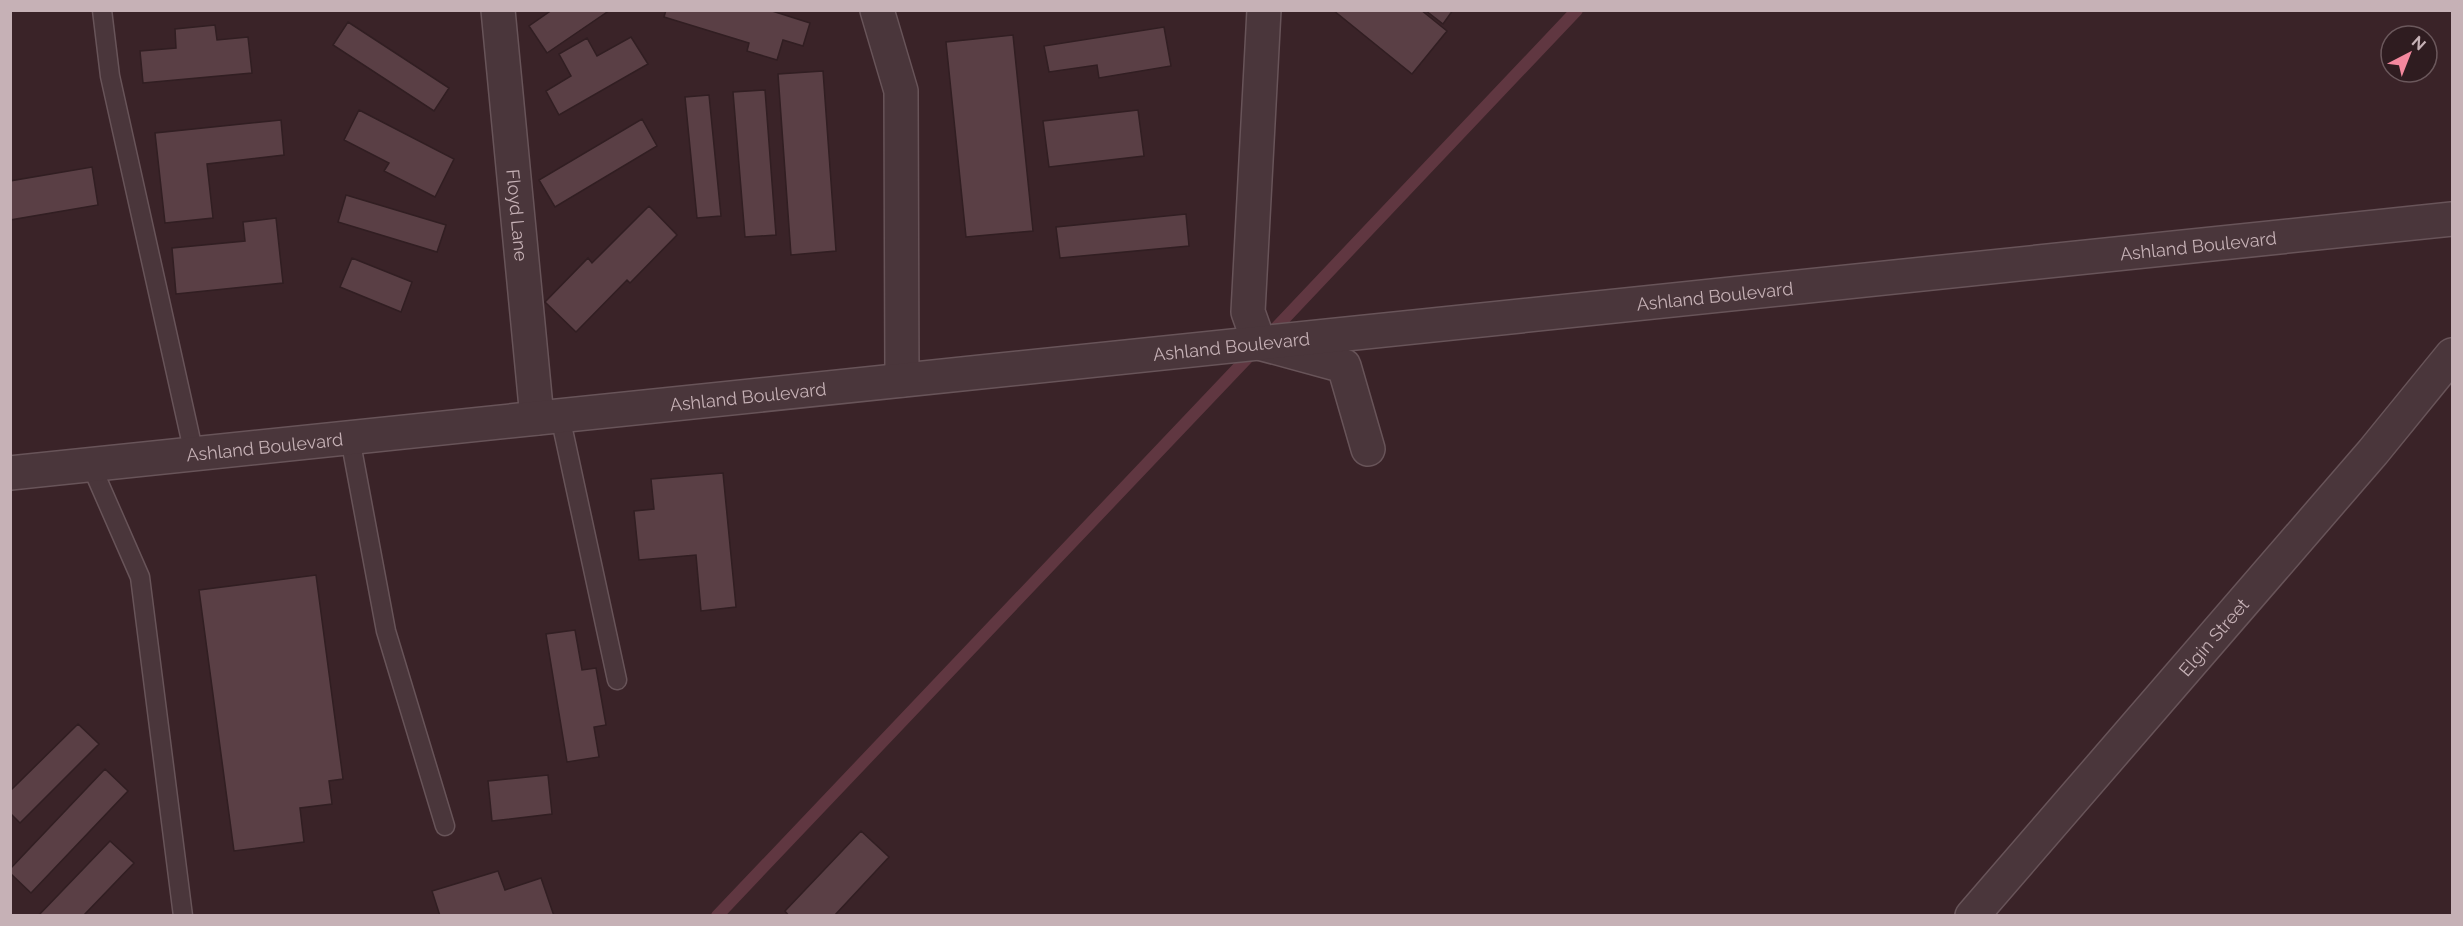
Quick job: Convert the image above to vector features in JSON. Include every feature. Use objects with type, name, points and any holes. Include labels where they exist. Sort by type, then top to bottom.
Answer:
[{"type":"street","name":"Floyd Lane","points":[[498,10],[548,417]]},
{"type":"street","points":[[878,10],[901,91],[903,381]]},
{"type":"street","points":[[1264,10],[1248,312],[1259,344],[1344,366],[1368,449]]},
{"type":"street","name":"Ashland Boulevard","points":[[10,473],[2452,219]]},
{"type":"street","name":"Elgin Street","points":[[1972,915],[2365,461],[2452,355]]},
{"type":"lane","points":[[102,10],[110,76],[194,454]]},
{"type":"lane","points":[[548,417],[617,680]]},
{"type":"lane","points":[[350,438],[386,631],[445,826]]},
{"type":"lane","points":[[91,465],[140,577],[183,915]]},
{"type":"building","points":[[552,10],[610,10],[547,53],[529,26]]},
{"type":"building","points":[[666,10],[769,10],[810,23],[803,46],[783,40],[777,60],[747,51],[749,43],[664,17]]},
{"type":"building","points":[[1333,10],[1421,10],[1447,31],[1412,74]]},
{"type":"building","points":[[1425,10],[1453,10],[1443,24]]},
{"type":"building","points":[[348,22],[449,88],[434,111],[333,45]]},
{"type":"building","points":[[215,25],[217,40],[248,37],[252,73],[143,83],[140,51],[176,48],[175,29]]},
{"type":"building","points":[[1164,27],[1171,66],[1099,78],[1097,65],[1049,72],[1044,46]]},
{"type":"building","points":[[1013,35],[1033,231],[966,237],[946,42]]},
{"type":"building","points":[[631,37],[648,64],[559,115],[546,91],[571,76],[559,54],[587,38],[597,56]]},
{"type":"building","points":[[823,71],[836,251],[791,255],[778,74]]},
{"type":"building","points":[[765,90],[776,235],[745,237],[733,92]]},
{"type":"building","points":[[709,95],[721,216],[697,218],[685,97]]},
{"type":"building","points":[[359,110],[454,159],[435,197],[384,171],[389,163],[344,140]]},
{"type":"building","points":[[1138,110],[1144,156],[1049,167],[1043,121]]},
{"type":"building","points":[[642,119],[657,146],[555,207],[539,180]]},
{"type":"building","points":[[281,120],[284,155],[207,164],[213,218],[165,223],[155,133]]},
{"type":"building","points":[[92,167],[98,205],[10,220],[10,181]]},
{"type":"building","points":[[346,195],[446,225],[437,252],[338,222]]},
{"type":"building","points":[[649,206],[677,235],[630,283],[627,280],[576,332],[545,302],[588,258],[592,263]]},
{"type":"building","points":[[1186,214],[1189,246],[1060,258],[1056,227]]},
{"type":"building","points":[[276,218],[283,283],[176,294],[172,248],[245,241],[243,222]]},
{"type":"building","points":[[352,258],[412,282],[401,312],[340,287]]},
{"type":"building","points":[[723,473],[736,607],[701,611],[696,555],[639,560],[634,511],[654,509],[651,479]]},
{"type":"building","points":[[316,575],[343,779],[329,781],[332,804],[300,808],[304,842],[234,851],[199,590]]},
{"type":"building","points":[[575,630],[582,670],[596,668],[606,725],[594,727],[599,757],[567,762],[546,634]]},
{"type":"building","points":[[78,724],[99,744],[20,823],[10,813],[10,791]]},
{"type":"building","points":[[105,769],[128,791],[31,893],[10,873],[10,869]]},
{"type":"building","points":[[548,775],[552,814],[492,821],[488,781]]},
{"type":"building","points":[[861,831],[889,857],[834,916],[789,916],[785,911]]},
{"type":"building","points":[[110,841],[134,863],[83,916],[38,916]]},
{"type":"building","points":[[498,871],[505,890],[541,878],[554,916],[440,916],[432,891]]},
{"type":"waterway","points":[[1268,336],[1577,10]]},
{"type":"waterway","points":[[717,916],[1254,351]]}]
